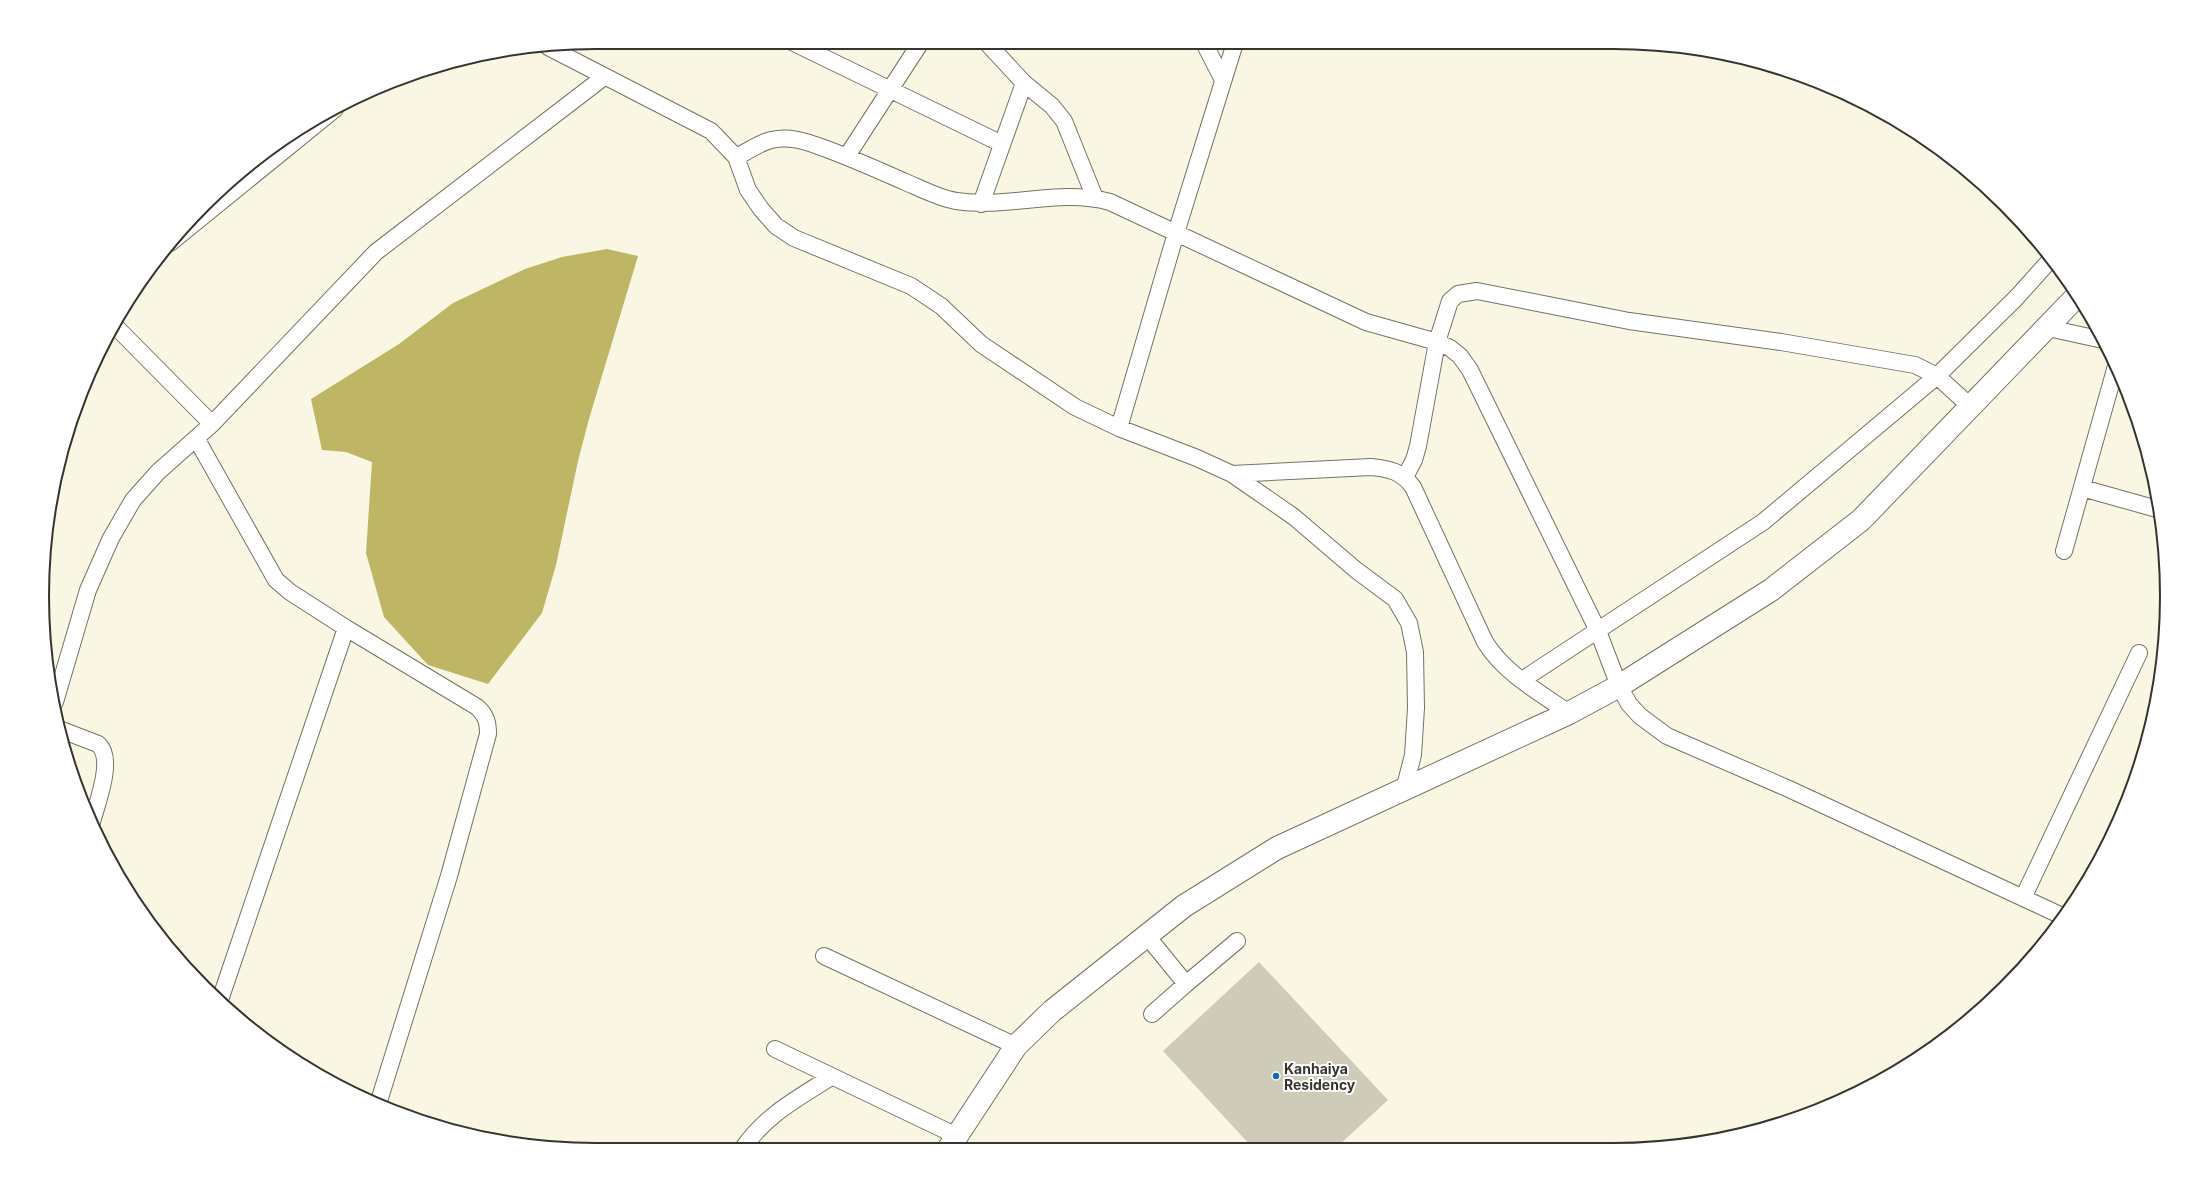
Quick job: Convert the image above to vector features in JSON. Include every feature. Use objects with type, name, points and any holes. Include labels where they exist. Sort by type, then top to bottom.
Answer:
[{"type":"street","points":[[806,49],[1002,144]]},
{"type":"street","points":[[847,156],[917,49]]},
{"type":"street","points":[[992,49],[1024,83],[1052,106],[1064,121],[1095,198]]},
{"type":"street","points":[[1207,49],[1223,80]]},
{"type":"street","points":[[1119,428],[1176,232],[1233,49]]},
{"type":"street","points":[[555,51],[711,131],[736,158],[748,190],[776,226],[794,238],[911,286],[941,306],[981,344],[1075,407],[1119,428],[1197,458],[1232,474],[1294,517],[1356,570],[1395,599],[1409,623],[1415,652],[1416,708],[1413,755],[1404,790]]},
{"type":"street","points":[[58,692],[88,590],[111,538],[133,500],[158,472],[212,424],[376,252],[604,77]]},
{"type":"street","points":[[981,204],[1024,83]]},
{"type":"street","points":[[200,218],[308,131]]},
{"type":"street","points":[[736,158],[770,140],[784,138],[799,140],[847,156],[932,194],[955,201],[981,204],[1075,196],[1095,198],[1110,202],[1176,232],[1366,322],[1437,342],[1450,348],[1460,356],[1470,370],[1598,631],[1619,686],[1629,704],[1640,716],[1667,736],[1789,789],[2058,914]]},
{"type":"street","points":[[1522,680],[1763,522],[1937,376],[2017,298],[2047,263]]},
{"type":"street","points":[[1405,477],[1414,460],[1418,446],[1437,342],[1450,301],[1458,294],[1477,291],[1629,321],[1781,342],[1915,365],[1937,376],[1971,407]]},
{"type":"street","points":[[775,1049],[953,1142],[1016,1046],[1052,1011],[1184,906],[1277,848],[1569,712],[1619,686],[1771,590],[1861,520],[2048,328],[2073,300]]},
{"type":"street","points":[[2048,328],[2095,338]]},
{"type":"street","points":[[118,329],[212,424]]},
{"type":"street","points":[[2064,551],[2113,376]]},
{"type":"street","points":[[196,438],[276,580],[290,592],[346,628],[405,661],[477,706],[488,722],[488,734],[449,876],[380,1098]]},
{"type":"street","points":[[1232,474],[1371,467],[1388,469],[1405,477],[1413,487],[1485,642],[1494,657],[1522,680],[1569,712]]},
{"type":"street","points":[[2082,488],[2152,507]]},
{"type":"street","points":[[222,995],[346,628]]},
{"type":"street","points":[[2023,898],[2138,653]]},
{"type":"street","points":[[67,732],[98,744],[105,752],[105,769],[94,813]]},
{"type":"street","points":[[1147,936],[1186,984]]},
{"type":"street","points":[[1152,1014],[1237,941]]},
{"type":"street","points":[[824,956],[1016,1046]]},
{"type":"street","points":[[747,1143],[770,1116],[831,1077]]},
{"type":"shaded area","points":[[607,249],[638,256],[589,419],[578,461],[556,565],[542,613],[488,684],[428,665],[384,617],[366,553],[372,462],[346,452],[322,450],[311,399],[399,344],[453,303],[525,269],[562,257]]},
{"type":"building","name":"Kanhaiya Residency","points":[[1259,962],[1388,1100],[1341,1143],[1248,1143],[1163,1051]]},
{"type":"place","name":"Kanhaiya Residency","points":[[1276,1076]]}]
